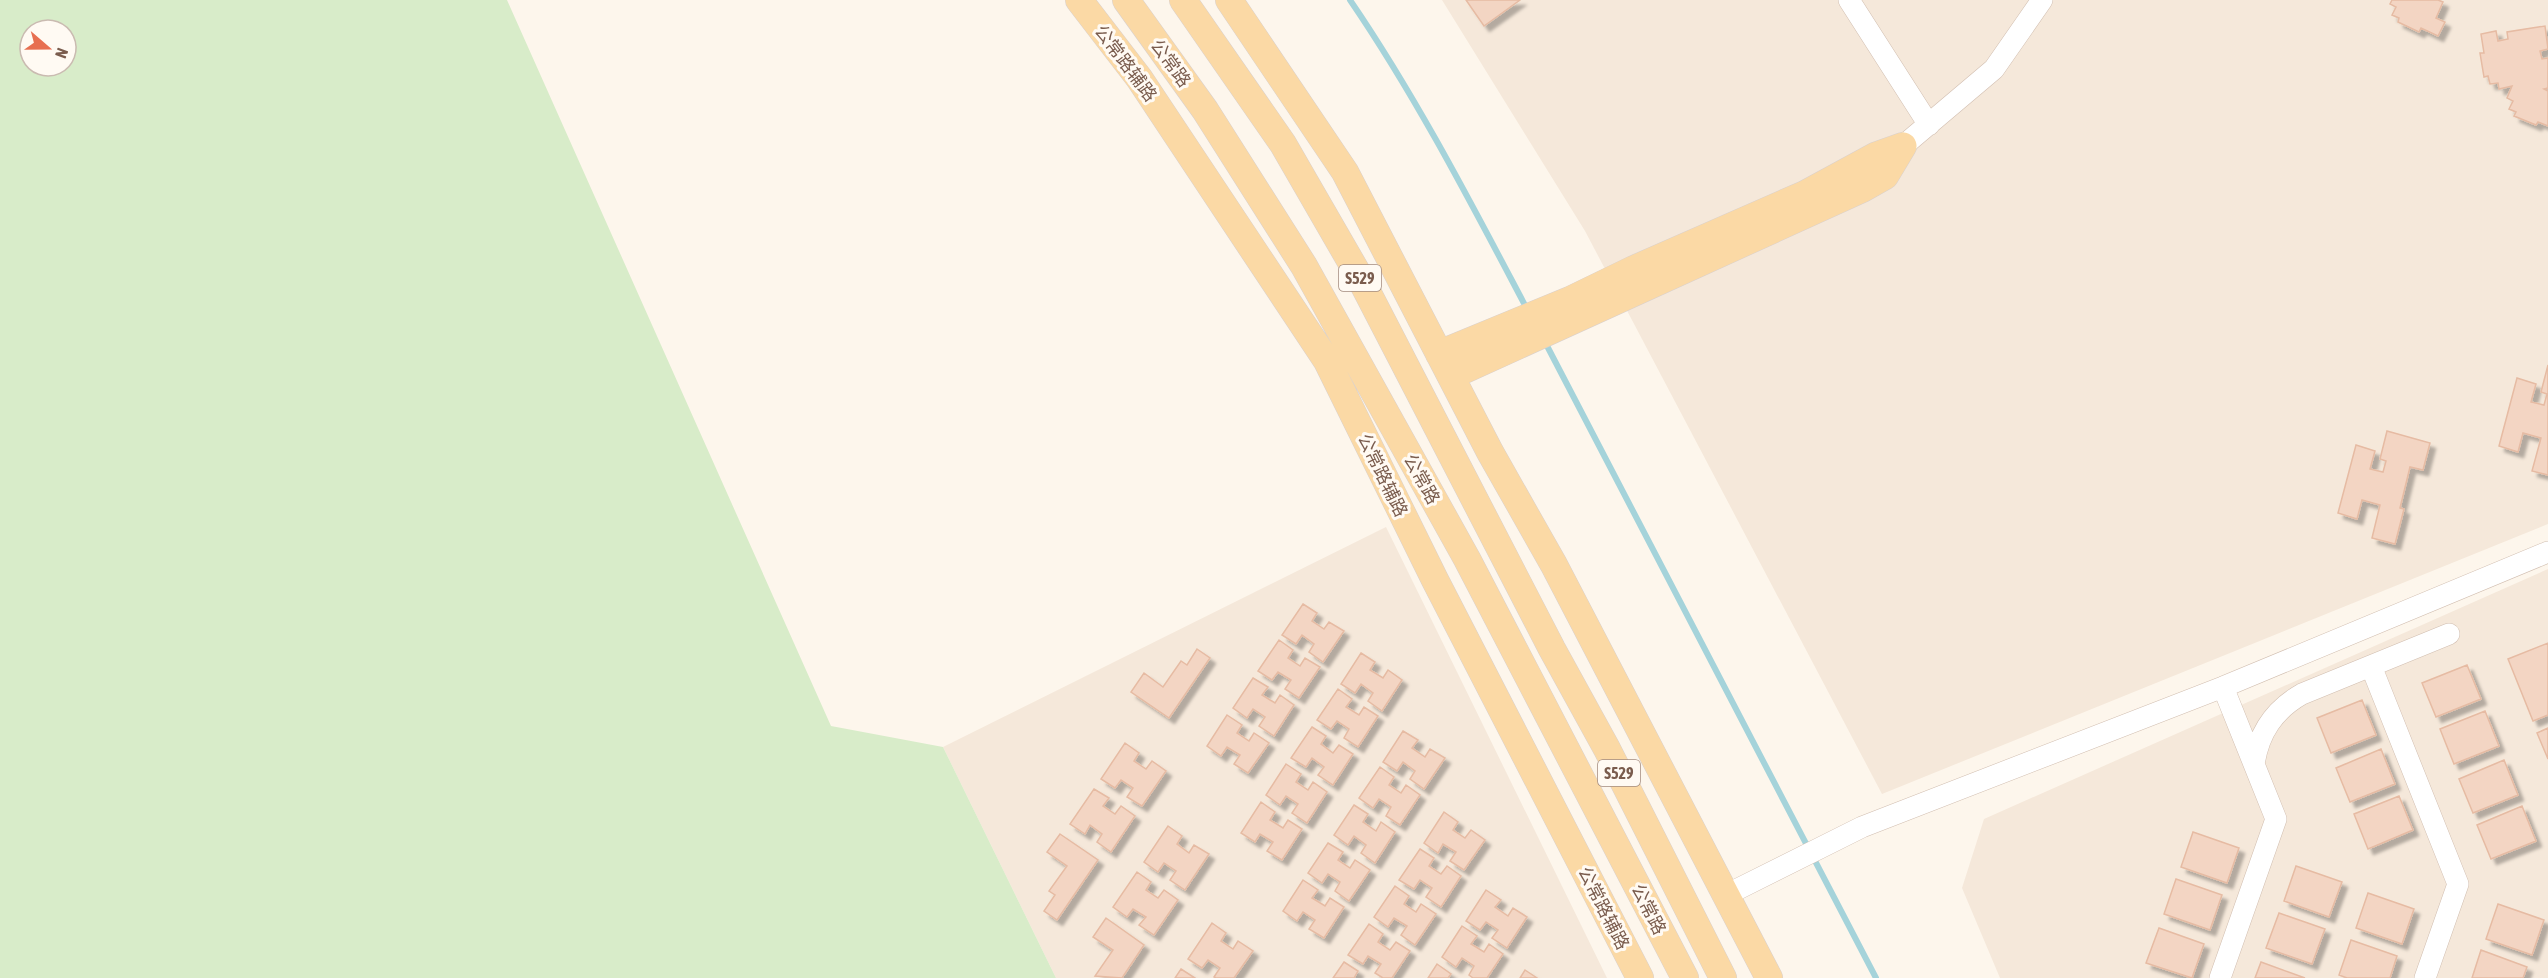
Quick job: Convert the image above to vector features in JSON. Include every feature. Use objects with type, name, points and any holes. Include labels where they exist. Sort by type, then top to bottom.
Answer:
[{"type":"main road","name":"公常路辅路","points":[[1079,0],[1139,78],[1327,361],[1435,580],[1640,978]]},
{"type":"main road","name":"公常路","points":[[1126,0],[1205,110],[1304,266],[1467,559],[1685,978]]},
{"type":"main road","name":"公常路","points":[[1183,0],[1283,144],[1358,274],[1607,749],[1723,978]]},
{"type":"main road","points":[[1229,0],[1345,172],[1490,452],[1554,566],[1769,978]]},
{"type":"main road","points":[[1445,365],[1862,189],[1885,176],[1903,147]]},
{"type":"main road","points":[[1327,361],[1395,430]]},
{"type":"main road","points":[[1490,452],[1512,571]]},
{"type":"street","points":[[1849,0],[1929,125]]},
{"type":"street","points":[[1903,147],[1994,69],[2042,0]]},
{"type":"street","points":[[1726,895],[1847,834],[2223,687],[2548,552]]},
{"type":"street","points":[[2254,764],[2256,749],[2265,729],[2278,711],[2289,701],[2449,634]]},
{"type":"street","points":[[2372,666],[2458,884],[2425,978]]},
{"type":"street","points":[[2220,978],[2276,819],[2223,687]]},
{"type":"shaded area","points":[[1442,0],[2548,0],[2548,524],[1882,794],[1585,231]]},
{"type":"shaded area","points":[[1386,527],[1607,978],[1056,978],[943,747]]},
{"type":"shaded area","points":[[2548,569],[2548,978],[2000,978],[1962,888],[1984,819]]},
{"type":"green space","points":[[0,0],[507,0],[831,726],[943,747],[1056,978],[0,978]]},
{"type":"building","points":[[1466,0],[1520,0],[1484,26]]},
{"type":"building","points":[[2392,0],[2438,0],[2443,2],[2436,18],[2445,22],[2438,36],[2421,28],[2419,32],[2398,22],[2399,18],[2392,15],[2396,7],[2390,4]]},
{"type":"building","points":[[2545,26],[2548,49],[2540,51],[2542,59],[2548,58],[2548,88],[2544,89],[2548,91],[2548,126],[2538,122],[2536,125],[2514,116],[2516,112],[2509,109],[2513,101],[2507,98],[2512,86],[2499,89],[2498,83],[2490,84],[2488,76],[2484,77],[2480,53],[2484,53],[2481,34],[2496,31],[2498,41],[2508,39],[2507,32]]},
{"type":"building","points":[[2548,365],[2548,475],[2532,471],[2541,438],[2523,433],[2518,452],[2499,446],[2517,378],[2536,384],[2531,402],[2544,405],[2547,394],[2541,392]]},
{"type":"building","points":[[2387,431],[2430,443],[2423,470],[2410,467],[2400,508],[2404,509],[2395,544],[2372,538],[2380,505],[2362,500],[2357,519],[2338,513],[2356,445],[2375,451],[2370,469],[2383,472],[2386,461],[2380,459]]},
{"type":"building","points":[[1303,604],[1317,613],[1312,621],[1324,629],[1329,622],[1344,631],[1323,662],[1309,652],[1314,644],[1302,635],[1296,644],[1282,635]]},
{"type":"building","points":[[1279,640],[1293,650],[1288,658],[1300,666],[1305,658],[1320,667],[1299,698],[1285,689],[1291,680],[1278,672],[1272,680],[1258,671]]},
{"type":"building","points":[[2548,643],[2548,715],[2533,721],[2508,659]]},
{"type":"building","points":[[1197,649],[1210,658],[1169,718],[1131,692],[1144,673],[1163,687],[1181,661],[1187,665]]},
{"type":"building","points":[[1361,653],[1375,662],[1370,670],[1383,678],[1388,670],[1402,680],[1382,711],[1368,701],[1373,693],[1361,684],[1355,693],[1341,684]]},
{"type":"building","points":[[2467,665],[2481,699],[2436,717],[2422,683]]},
{"type":"building","points":[[1253,678],[1268,687],[1262,695],[1275,703],[1280,695],[1294,705],[1274,736],[1259,726],[1265,717],[1253,709],[1247,718],[1233,708]]},
{"type":"building","points":[[1338,689],[1352,699],[1346,707],[1359,715],[1364,707],[1378,716],[1358,747],[1344,738],[1349,729],[1337,721],[1331,729],[1317,720]]},
{"type":"building","points":[[2362,700],[2376,735],[2331,753],[2317,718]]},
{"type":"building","points":[[2485,711],[2499,746],[2454,764],[2440,729]]},
{"type":"building","points":[[1227,715],[1242,725],[1237,733],[1249,741],[1254,733],[1269,743],[1248,773],[1234,764],[1240,755],[1227,747],[1221,756],[1207,746]]},
{"type":"building","points":[[1312,727],[1326,736],[1321,744],[1333,753],[1339,745],[1353,754],[1333,785],[1318,775],[1324,767],[1312,758],[1306,767],[1291,758]]},
{"type":"building","points":[[2548,728],[2548,759],[2537,733]]},
{"type":"building","points":[[1403,731],[1418,740],[1412,748],[1425,757],[1430,749],[1445,758],[1424,789],[1410,779],[1415,771],[1403,762],[1397,771],[1383,762]]},
{"type":"building","points":[[1125,743],[1139,753],[1134,761],[1146,769],[1152,761],[1166,771],[1142,806],[1127,797],[1133,788],[1121,780],[1115,788],[1101,779]]},
{"type":"building","points":[[2381,749],[2395,784],[2350,802],[2336,768]]},
{"type":"building","points":[[2504,760],[2518,795],[2473,813],[2459,779]]},
{"type":"building","points":[[1286,764],[1301,774],[1296,782],[1308,790],[1313,782],[1327,792],[1307,823],[1292,813],[1298,804],[1286,796],[1280,805],[1266,795]]},
{"type":"building","points":[[1380,767],[1394,777],[1389,785],[1401,793],[1406,785],[1420,795],[1400,825],[1386,816],[1391,807],[1379,799],[1373,808],[1359,798]]},
{"type":"building","points":[[1094,789],[1109,798],[1103,806],[1115,814],[1121,806],[1135,816],[1111,852],[1097,842],[1102,834],[1090,825],[1085,834],[1070,824]]},
{"type":"building","points":[[2399,796],[2413,830],[2368,849],[2354,814]]},
{"type":"building","points":[[1261,802],[1275,812],[1270,820],[1283,828],[1288,820],[1302,829],[1282,860],[1267,851],[1273,842],[1260,834],[1255,842],[1241,833]]},
{"type":"building","points":[[1354,805],[1368,814],[1363,822],[1376,831],[1381,822],[1395,832],[1375,863],[1361,853],[1366,845],[1354,836],[1348,845],[1334,835]]},
{"type":"building","points":[[2522,806],[2536,841],[2491,859],[2477,825]]},
{"type":"building","points":[[1444,812],[1458,822],[1453,830],[1465,838],[1471,830],[1485,840],[1464,870],[1450,861],[1456,852],[1443,844],[1438,853],[1424,843]]},
{"type":"building","points":[[1168,826],[1182,836],[1177,844],[1189,853],[1194,845],[1209,854],[1185,890],[1170,880],[1176,871],[1164,863],[1158,872],[1144,862]]},
{"type":"building","points":[[2193,832],[2239,848],[2227,883],[2181,867]]},
{"type":"building","points":[[1060,834],[1098,860],[1057,920],[1044,911],[1055,895],[1049,891],[1067,866],[1047,852]]},
{"type":"building","points":[[1328,843],[1343,852],[1338,860],[1350,868],[1355,860],[1370,870],[1349,901],[1335,891],[1340,882],[1328,874],[1322,883],[1308,873]]},
{"type":"building","points":[[1420,849],[1434,858],[1429,866],[1441,874],[1447,866],[1461,876],[1441,907],[1426,897],[1432,888],[1420,880],[1414,889],[1399,880]]},
{"type":"building","points":[[2296,866],[2342,882],[2329,917],[2284,901]]},
{"type":"building","points":[[1137,872],[1151,882],[1146,890],[1158,898],[1164,890],[1178,900],[1154,935],[1139,925],[1146,917],[1133,909],[1127,917],[1113,907]]},
{"type":"building","points":[[2176,879],[2222,895],[2210,930],[2164,914]]},
{"type":"building","points":[[1303,880],[1318,890],[1312,898],[1325,906],[1330,898],[1344,907],[1324,938],[1309,929],[1315,920],[1303,912],[1297,921],[1283,911]]},
{"type":"building","points":[[1395,886],[1409,896],[1404,904],[1416,912],[1421,904],[1436,914],[1415,945],[1401,935],[1407,926],[1394,918],[1388,927],[1374,917]]},
{"type":"building","points":[[1486,890],[1501,900],[1495,907],[1508,916],[1513,908],[1527,917],[1507,948],[1492,938],[1498,930],[1486,922],[1480,930],[1466,921]]},
{"type":"building","points":[[2368,893],[2414,909],[2402,944],[2356,928]]},
{"type":"building","points":[[2498,904],[2544,920],[2532,955],[2486,939]]},
{"type":"building","points":[[2279,913],[2325,929],[2312,964],[2266,948]]},
{"type":"building","points":[[1106,918],[1144,945],[1122,978],[1095,976],[1113,950],[1093,937]]},
{"type":"building","points":[[1212,923],[1226,933],[1221,941],[1233,949],[1238,941],[1253,951],[1234,978],[1216,978],[1214,977],[1220,968],[1208,960],[1202,968],[1188,959]]},
{"type":"building","points":[[1369,924],[1383,934],[1378,942],[1390,950],[1396,942],[1410,951],[1392,978],[1383,978],[1375,973],[1381,964],[1368,956],[1363,964],[1348,955]]},
{"type":"building","points":[[1462,926],[1477,936],[1471,944],[1484,952],[1489,944],[1503,954],[1487,978],[1473,978],[1469,975],[1474,966],[1462,958],[1456,967],[1442,957]]},
{"type":"building","points":[[2159,928],[2204,944],[2192,978],[2146,963]]},
{"type":"building","points":[[2351,940],[2397,956],[2390,978],[2347,978],[2339,975]]},
{"type":"building","points":[[2481,950],[2527,967],[2523,978],[2472,978]]},
{"type":"building","points":[[1344,962],[1358,971],[1354,978],[1333,978]]},
{"type":"building","points":[[2261,962],[2305,978],[2255,978]]},
{"type":"building","points":[[1437,964],[1451,974],[1448,978],[1428,978]]},
{"type":"building","points":[[1181,969],[1195,978],[1175,978]]},
{"type":"building","points":[[1525,970],[1537,978],[1520,978]]},
{"type":"waterway","points":[[1350,0],[1421,113],[1527,309]]},
{"type":"waterway","points":[[1545,342],[1876,978]]}]
